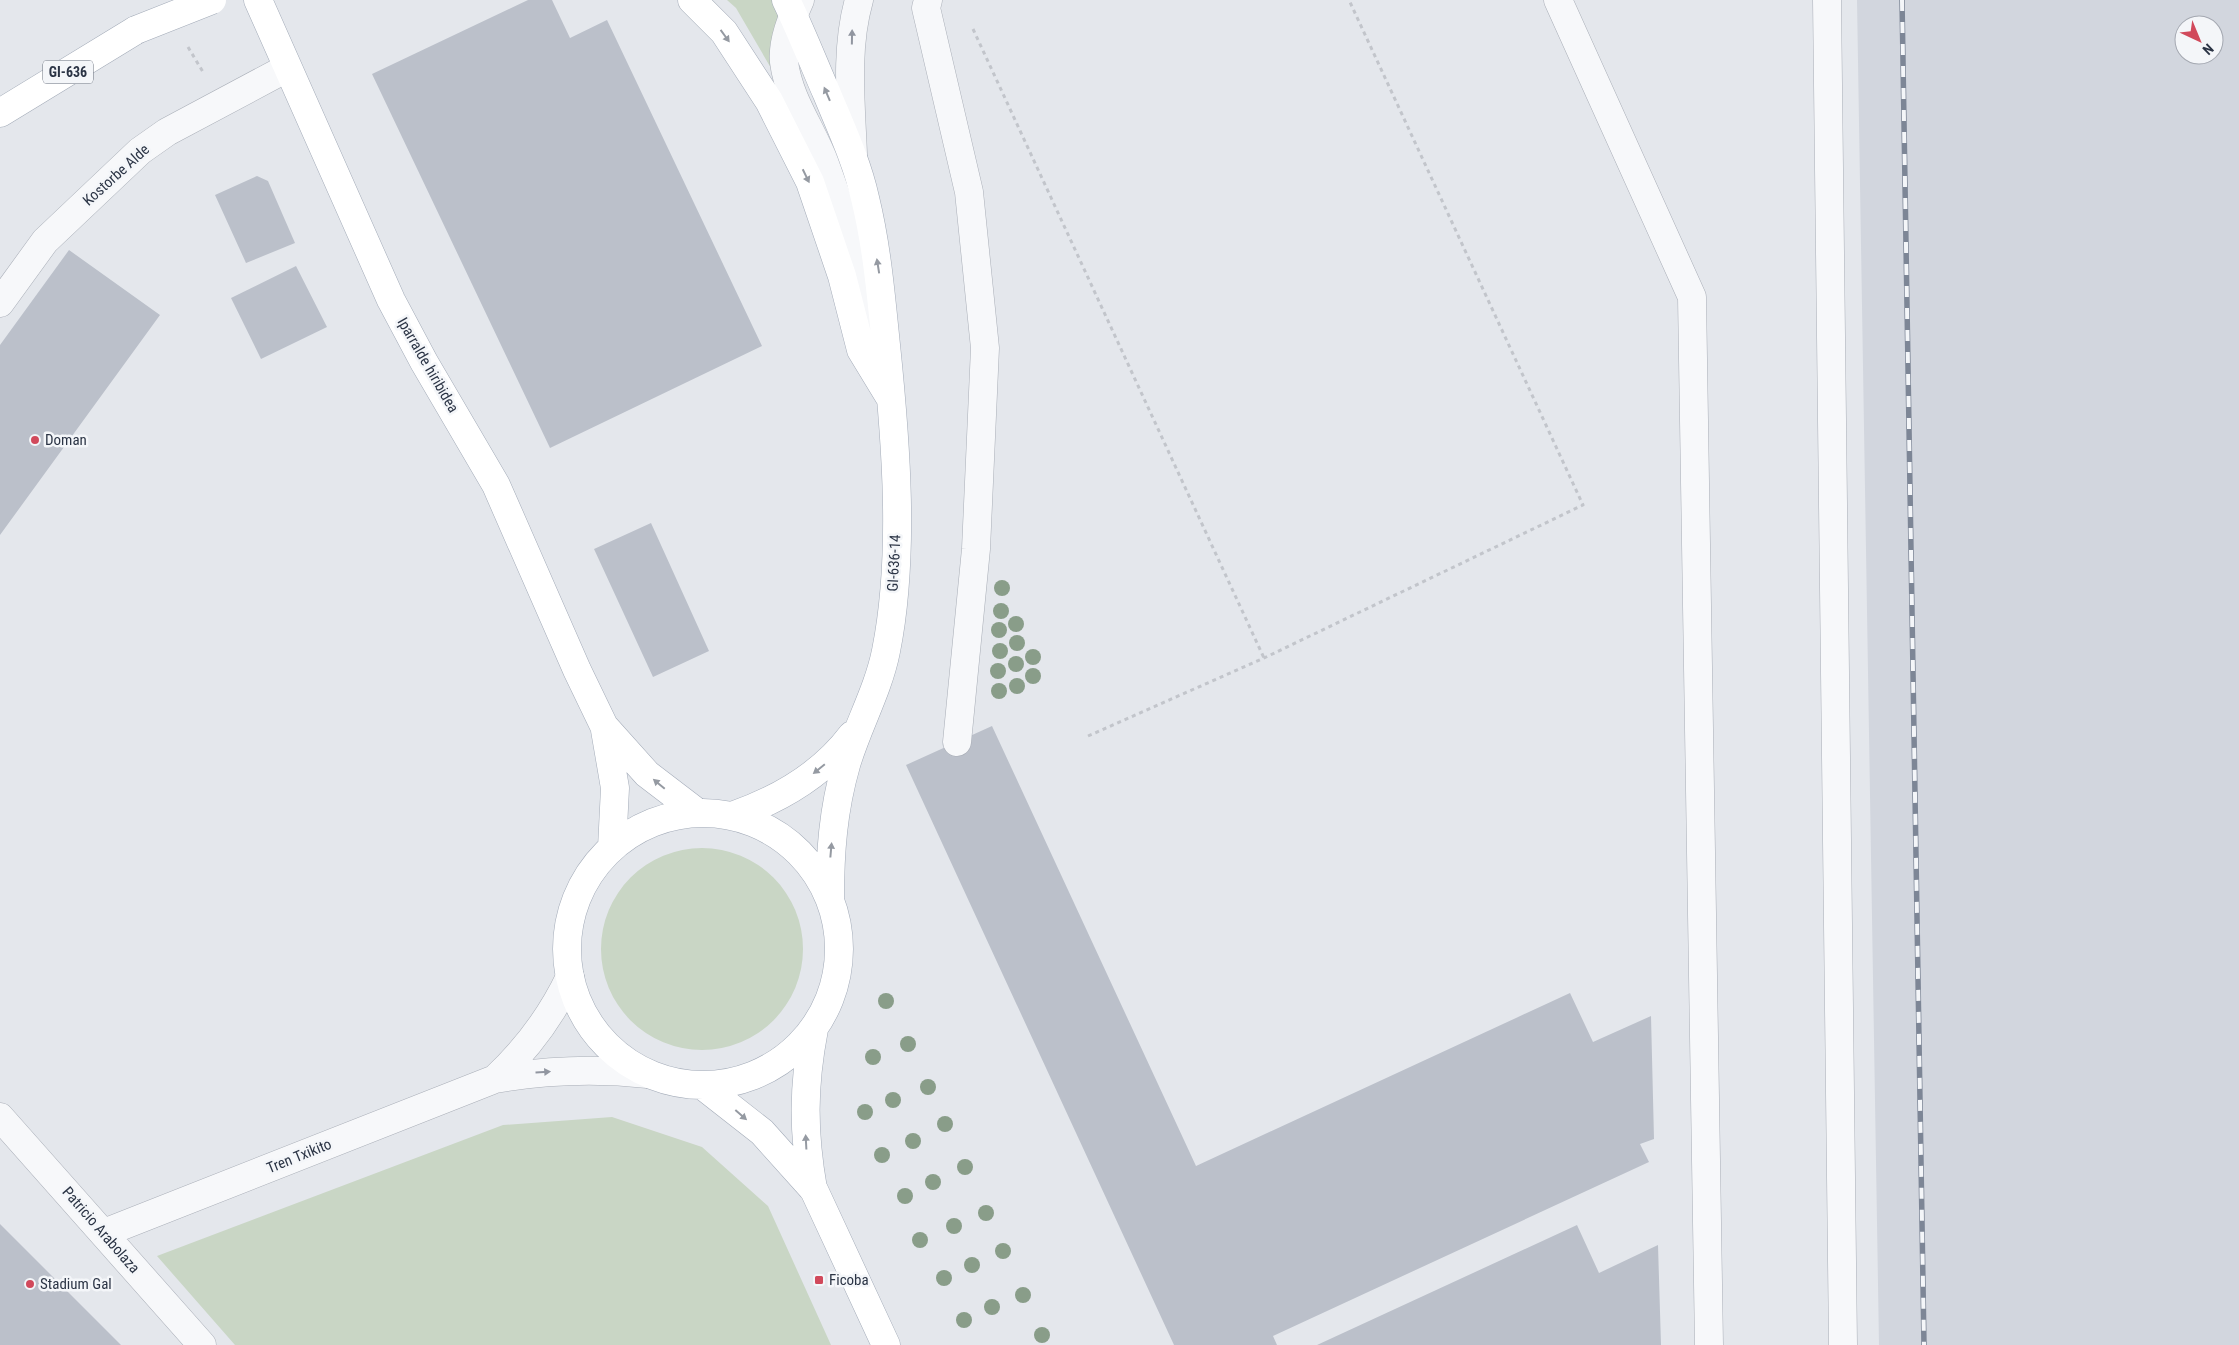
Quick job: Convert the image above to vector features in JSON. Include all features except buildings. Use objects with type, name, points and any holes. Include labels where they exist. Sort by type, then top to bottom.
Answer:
[{"type":"main road","name":"GI-636","points":[[0,113],[136,30],[181,0]]},
{"type":"main road","points":[[136,30],[212,0]]},
{"type":"main road","name":"Iparralde hiribidea","points":[[258,0],[391,300],[424,362],[496,485],[577,670],[604,726],[615,788],[612,848]]},
{"type":"main road","points":[[692,0],[724,32],[769,101],[810,182],[842,276],[861,350],[885,391]]},
{"type":"main road","name":"GI-636-14","points":[[793,5],[853,156],[865,198],[879,269],[885,391],[896,503],[895,560],[886,651],[864,720],[846,763],[835,809],[830,853],[830,899]]},
{"type":"main road","name":"GI-636-14","points":[[732,816],[774,799],[804,781],[827,763],[864,720]]},
{"type":"main road","name":"Iparralde hiribidea","points":[[604,726],[647,774],[698,813]]},
{"type":"main road","points":[[698,813],[732,816],[764,826],[791,844],[814,869],[830,899],[839,931],[839,966],[830,999],[814,1029],[792,1053],[765,1071],[734,1082],[702,1086],[674,1083],[648,1074],[623,1060],[598,1036],[580,1008],[570,976],[567,943],[574,908],[589,875],[612,848],[631,834],[652,824],[698,813]]},
{"type":"main road","points":[[814,1029],[806,1068],[804,1108],[806,1150],[814,1190],[886,1345]]},
{"type":"main road","points":[[702,1086],[762,1132],[814,1190]]},
{"type":"street","points":[[853,156],[851,104],[852,25],[859,0]]},
{"type":"street","points":[[928,0],[926,8],[970,192],[985,348],[976,549],[957,742]]},
{"type":"street","points":[[1558,0],[1692,297],[1709,1345]]},
{"type":"street","points":[[1827,0],[1843,1345]]},
{"type":"street","points":[[793,5],[784,59],[787,80],[796,104],[823,159],[846,224],[861,274],[885,391]]},
{"type":"street","name":"Kostorbe Alde","points":[[0,303],[45,241],[140,151],[167,132],[287,68]]},
{"type":"street","name":"Tren Txikito","points":[[495,1079],[518,1057],[538,1033],[556,1006],[570,976]]},
{"type":"street","name":"Tren Txikito","points":[[104,1233],[495,1079],[532,1072],[571,1070],[610,1070],[648,1074]]},
{"type":"street","name":"Patricio Arabolaza","points":[[0,1117],[202,1345]]},
{"type":"path","points":[[1088,736],[1264,658],[1583,505],[1349,0]]},
{"type":"path","points":[[973,29],[1264,658]]},
{"type":"shaded area","points":[[1857,0],[2239,0],[2239,1345],[1879,1345]]},
{"type":"green space","points":[[727,0],[772,0],[780,18],[775,75],[736,8]]},
{"type":"green space","points":[[692,848],[712,848],[731,852],[750,860],[766,871],[780,885],[791,901],[799,920],[803,949],[799,978],[791,997],[780,1013],[766,1027],[750,1038],[731,1046],[712,1050],[692,1050],[673,1046],[654,1038],[638,1027],[624,1013],[613,997],[605,978],[601,959],[601,939],[605,920],[613,901],[624,885],[638,871],[654,860],[673,852]]},
{"type":"green space","points":[[612,1117],[702,1147],[768,1206],[831,1345],[235,1345],[157,1256],[503,1125]]},
{"type":"railway","points":[[1902,0],[1924,1345]]},
{"type":"place","name":"Doman","points":[[35,440]]},
{"type":"place","name":"Ficoba","points":[[819,1280]]},
{"type":"place","name":"Stadium Gal","points":[[30,1284]]}]
